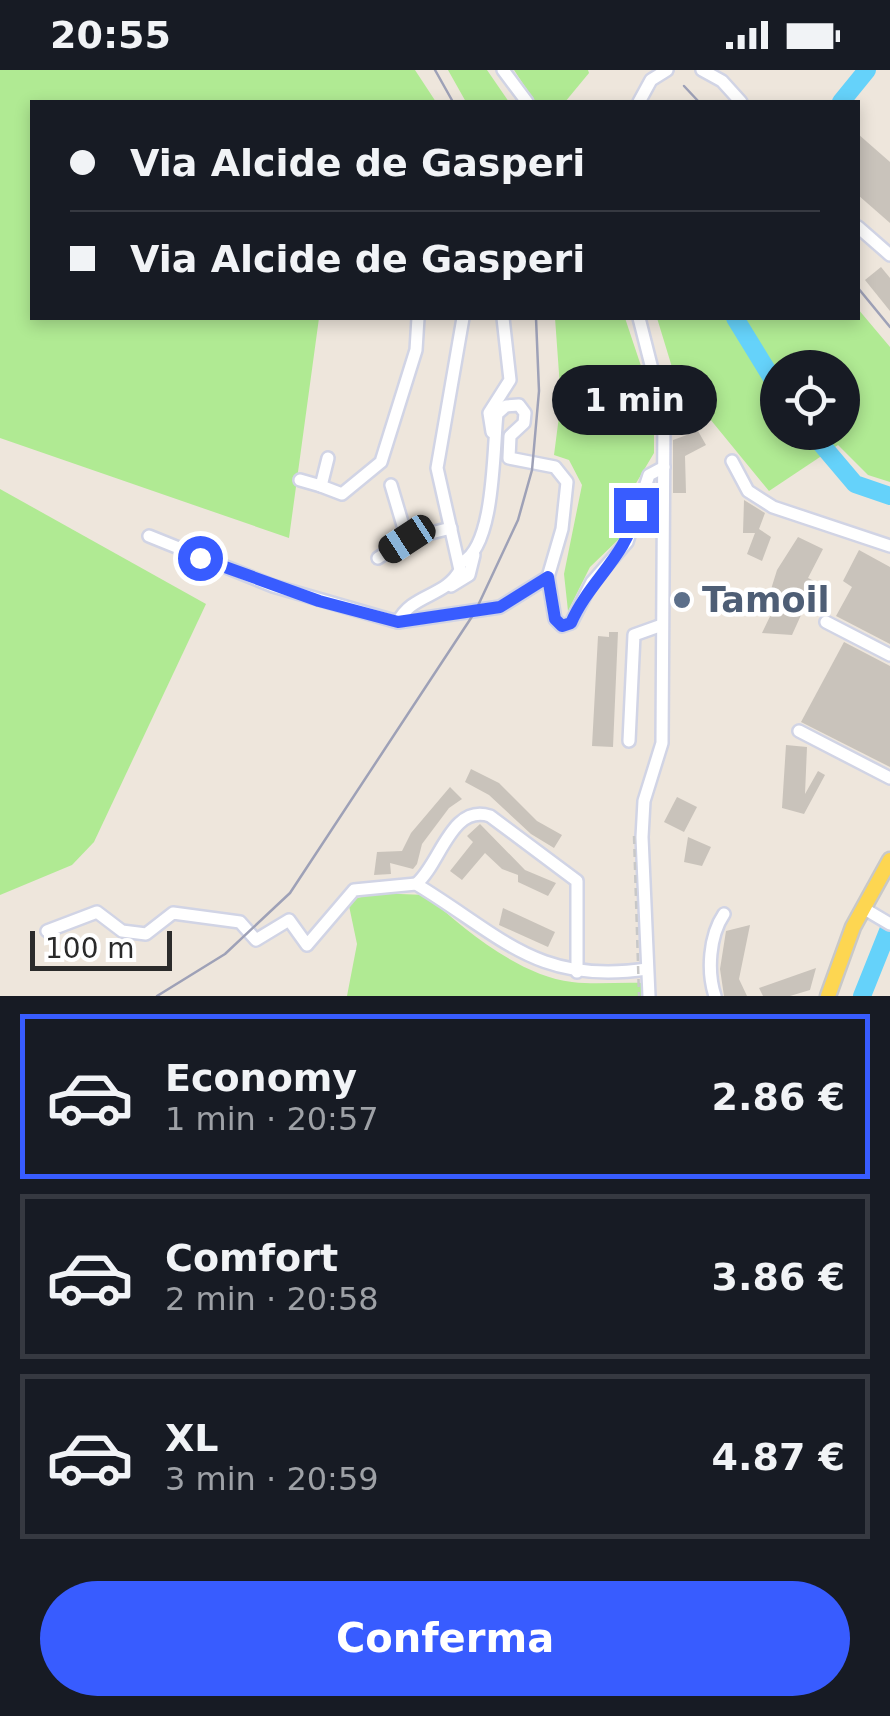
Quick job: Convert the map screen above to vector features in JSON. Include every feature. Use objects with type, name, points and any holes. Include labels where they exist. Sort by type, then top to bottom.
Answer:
[{"type":"main road","points":[[828,996],[863,908],[890,860]]},
{"type":"street","points":[[503,70],[525,100]]},
{"type":"street","points":[[640,100],[652,80],[667,70]]},
{"type":"street","points":[[702,70],[722,81],[739,100]]},
{"type":"street","points":[[860,229],[890,256]]},
{"type":"street","points":[[300,480],[342,494],[381,462],[416,350],[418,320]]},
{"type":"street","points":[[447,588],[456,579],[462,562],[438,468],[463,320]]},
{"type":"street","points":[[494,435],[488,427],[489,413],[510,380],[503,320]]},
{"type":"street","points":[[640,320],[663,405],[664,467],[662,743],[643,812],[648,996]]},
{"type":"street","points":[[398,622],[409,606],[464,581],[485,526],[497,414],[506,406],[519,405],[525,413],[524,423],[510,436],[509,458],[555,467],[567,482],[562,530],[548,577],[555,619],[562,626],[571,623],[592,582],[627,542],[649,476],[664,467]]},
{"type":"street","points":[[320,486],[328,458]]},
{"type":"street","points":[[732,461],[748,492],[764,502],[890,546]]},
{"type":"street","points":[[391,485],[407,539]]},
{"type":"street","points":[[378,558],[407,539],[451,528]]},
{"type":"street","points":[[149,536],[273,586],[398,622],[500,607],[548,577]]},
{"type":"street","points":[[462,562],[474,555]]},
{"type":"street","points":[[826,622],[890,655]]},
{"type":"street","points":[[629,741],[634,636],[662,625]]},
{"type":"street","points":[[800,731],[890,778]]},
{"type":"street","points":[[416,884],[432,868],[458,824],[476,814],[490,816],[526,847],[577,881],[577,972]]},
{"type":"street","points":[[48,931],[97,912],[122,930],[146,934],[174,913],[240,922],[256,940],[289,920],[307,945],[354,890],[416,884],[508,945],[546,964],[577,972],[647,974]]},
{"type":"street","points":[[863,908],[890,924]]},
{"type":"street","points":[[715,996],[710,965],[718,924],[724,914]]},
{"type":"path","points":[[634,836],[639,996]]},
{"type":"green space","points":[[0,70],[415,70],[435,100],[30,100],[30,320],[319,320],[289,538],[0,438]]},
{"type":"green space","points":[[448,70],[487,70],[508,100],[465,100]]},
{"type":"green space","points":[[514,70],[588,70],[567,100],[534,100]]},
{"type":"green space","points":[[860,311],[890,347],[890,482],[868,475],[843,450],[860,450],[860,350],[760,350],[760,450],[830,450],[769,491],[710,419],[689,423],[658,320],[860,320]]},
{"type":"green space","points":[[555,320],[626,320],[654,405],[654,453],[629,495],[620,538],[590,567],[568,611],[564,574],[582,485],[569,460],[554,455],[561,401]]},
{"type":"green space","points":[[0,489],[206,604],[94,842],[72,865],[0,895]]},
{"type":"green space","points":[[374,893],[426,895],[512,961],[572,982],[642,983],[642,996],[347,996],[357,944],[348,901]]},
{"type":"building","points":[[860,136],[890,162],[890,223],[860,197]]},
{"type":"building","points":[[881,267],[890,278],[890,311],[865,280]]},
{"type":"building","points":[[698,431],[706,445],[685,456],[686,493],[673,493],[673,440]]},
{"type":"building","points":[[744,500],[765,513],[759,529],[771,537],[762,561],[747,554],[755,533],[743,533]]},
{"type":"building","points":[[798,537],[823,549],[808,578],[816,582],[792,635],[762,633],[774,608],[768,599],[777,570]]},
{"type":"building","points":[[859,550],[890,567],[890,644],[836,616],[852,587],[843,581]]},
{"type":"building","points":[[609,632],[618,632],[613,747],[592,746],[598,636],[609,637]]},
{"type":"building","points":[[844,642],[890,666],[890,767],[801,722]]},
{"type":"building","points":[[786,745],[807,747],[805,794],[818,771],[825,775],[804,814],[782,808]]},
{"type":"building","points":[[471,769],[499,783],[537,821],[562,835],[554,848],[531,834],[489,795],[465,782]]},
{"type":"building","points":[[450,787],[462,799],[449,808],[422,844],[413,869],[390,863],[391,874],[374,875],[377,852],[402,851],[411,833]]},
{"type":"building","points":[[677,797],[697,807],[684,832],[664,822]]},
{"type":"building","points":[[480,824],[525,870],[556,883],[548,896],[518,882],[518,875],[502,869],[485,853],[462,880],[450,871],[473,842],[467,836]]},
{"type":"building","points":[[688,837],[711,847],[702,866],[684,862]]},
{"type":"building","points":[[503,908],[555,932],[548,947],[499,925]]},
{"type":"building","points":[[750,925],[739,979],[747,996],[724,996],[720,969],[726,931]]},
{"type":"building","points":[[816,968],[810,990],[790,996],[763,996],[759,988]]},
{"type":"waterway","points":[[843,100],[867,70]]},
{"type":"waterway","points":[[736,320],[760,359]]},
{"type":"waterway","points":[[826,450],[855,484],[890,496]]},
{"type":"waterway","points":[[862,996],[890,926]]},
{"type":"railway","points":[[435,70],[452,100]]},
{"type":"railway","points":[[684,86],[697,100]]},
{"type":"railway","points":[[860,290],[890,327]]},
{"type":"railway","points":[[157,996],[225,954],[290,893],[475,612],[518,520],[532,470],[539,391],[536,320]]},
{"type":"place","name":"Tamoil","points":[[682,600]]},
{"type":"route","points":[[200,558],[366,616],[412,623],[500,607],[548,577],[554,593],[555,619],[562,626],[571,623],[592,582],[627,542],[636,510]]}]
